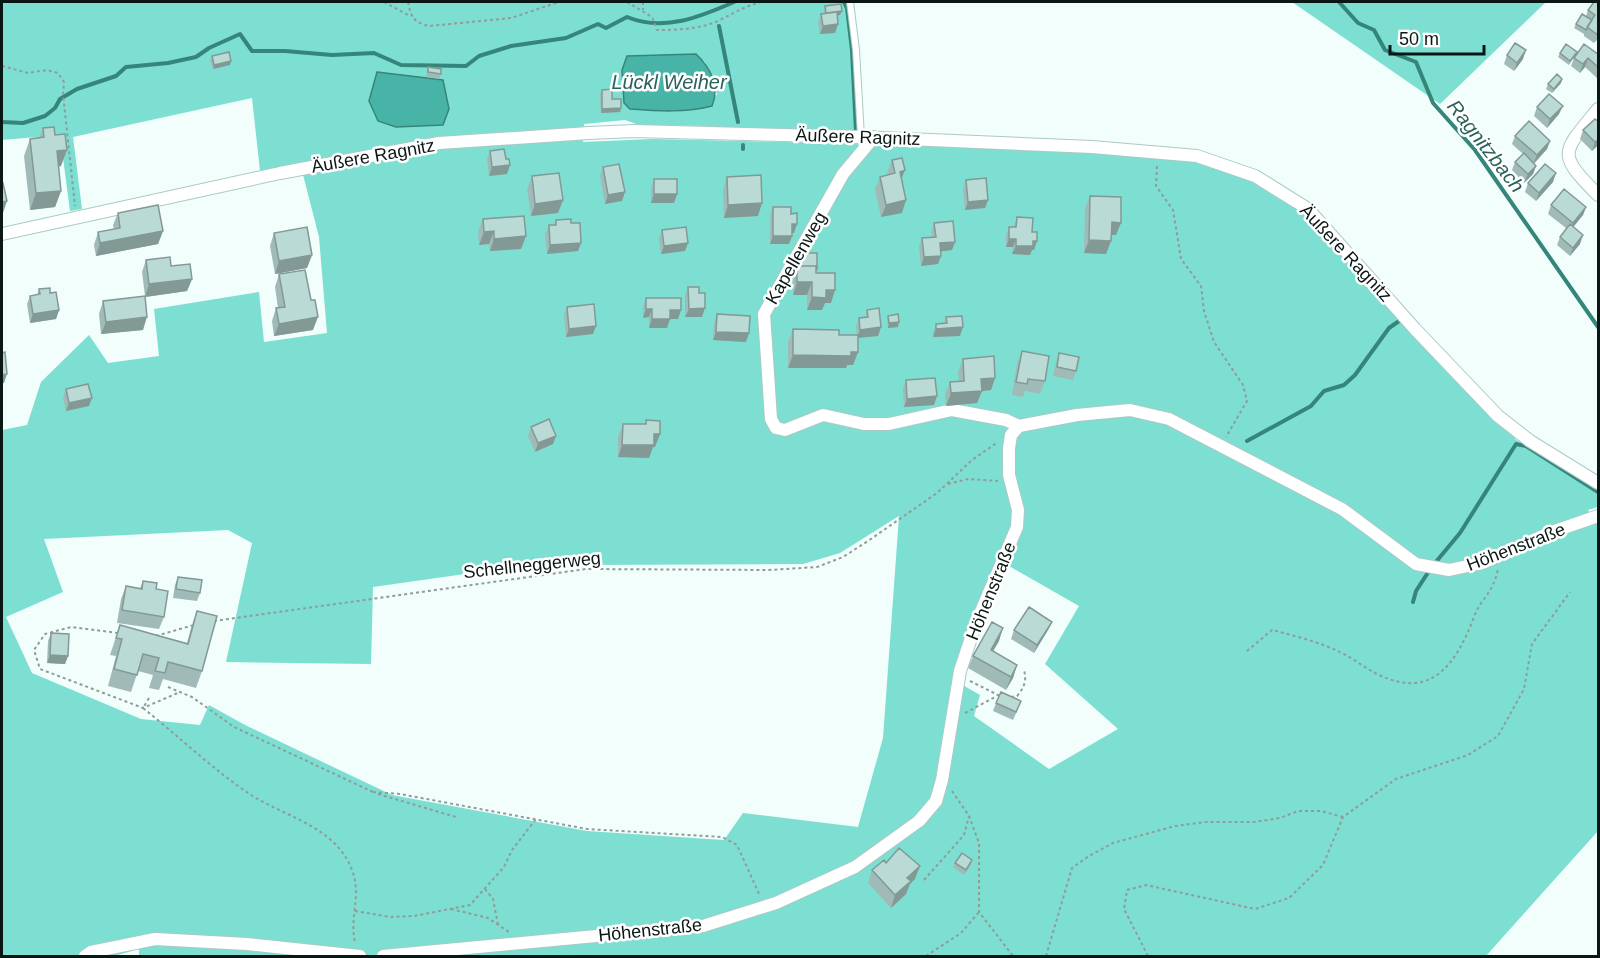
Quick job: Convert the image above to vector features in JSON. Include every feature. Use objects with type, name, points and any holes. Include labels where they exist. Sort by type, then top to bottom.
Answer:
[{"type":"street","points":[[1599,109],[1574,139],[1569,151],[1569,163],[1599,195]]},
{"type":"street","name":"Äußere Ragnitz","points":[[2,234],[280,173],[439,143],[634,131],[868,137],[1158,151],[1197,156],[1255,176],[1308,209],[1415,329],[1498,417],[1530,441],[1599,483]]},
{"type":"street","name":"Kapellenweg","points":[[868,137],[843,174],[764,314],[771,419],[776,428],[785,429],[823,415],[864,424],[889,424],[952,410],[1006,420],[1015,430]]},
{"type":"street","name":"Höhenstraße","points":[[383,957],[703,926],[764,907],[855,867],[919,821],[936,801],[942,780],[949,726],[960,671],[976,623],[1017,527],[1018,510],[1009,474],[1015,430],[1077,415],[1130,410],[1169,419],[1222,444],[1342,509],[1416,564],[1449,570],[1482,563],[1552,532],[1599,516]]},
{"type":"street","points":[[85,957],[91,952],[155,939],[247,944],[359,956]]},
{"type":"lane","points":[[850,2],[868,137]]},
{"type":"path","points":[[384,2],[410,16],[415,23],[429,26],[496,20],[559,2]]},
{"type":"path","points":[[408,2],[410,16]]},
{"type":"path","points":[[627,2],[652,17],[657,30],[692,29],[718,21],[742,6],[762,2]]},
{"type":"path","points":[[643,2],[643,10]]},
{"type":"path","points":[[2,66],[28,73],[47,70],[58,73],[64,82],[63,94],[76,218]]},
{"type":"path","points":[[1158,151],[1156,186],[1173,210],[1180,259],[1201,286],[1204,311],[1214,342],[1243,384],[1246,401],[1222,444]]},
{"type":"path","name":"Schellneggerweg","points":[[208,622],[586,569],[769,570],[817,567],[843,557],[945,485],[972,460],[1015,430]]},
{"type":"path","name":"Schellneggerweg","points":[[945,485],[983,478],[996,480],[1013,490]]},
{"type":"path","points":[[1247,651],[1272,630],[1300,637],[1342,653],[1380,675],[1396,681],[1432,680],[1447,669],[1467,634],[1477,609],[1488,597],[1496,580],[1501,554]]},
{"type":"path","points":[[1148,957],[1124,909],[1127,890],[1146,885],[1255,909],[1289,898],[1323,865],[1343,817],[1396,779],[1468,755],[1498,736],[1524,689],[1532,644],[1570,592]]},
{"type":"path","points":[[152,637],[199,624]]},
{"type":"path","points":[[128,634],[70,627],[45,634],[34,650],[40,669],[143,708],[251,794],[319,830],[342,850],[359,890],[352,928],[359,956]]},
{"type":"path","points":[[949,726],[964,713],[998,696],[1017,696],[1024,688],[1026,678],[1024,670]]},
{"type":"path","points":[[960,671],[970,681],[998,696]]},
{"type":"path","points":[[168,687],[192,697],[234,727],[373,792],[456,818]]},
{"type":"path","points":[[143,708],[180,692]]},
{"type":"path","points":[[143,708],[149,698]]},
{"type":"path","points":[[942,780],[969,816],[979,843],[979,912],[1013,957]]},
{"type":"path","points":[[373,792],[400,794],[587,829],[723,837],[737,845],[764,907]]},
{"type":"path","points":[[1046,957],[1072,868],[1113,843],[1175,826],[1206,822],[1254,822],[1280,818],[1298,812],[1321,811],[1343,817]]},
{"type":"path","points":[[924,880],[964,835],[969,816]]},
{"type":"path","points":[[355,911],[390,917],[470,904],[504,867],[512,850],[536,819]]},
{"type":"path","points":[[486,889],[493,899],[498,925]]},
{"type":"path","points":[[449,909],[488,918],[523,942]]},
{"type":"path","points":[[926,957],[961,933],[979,912]]},
{"type":"shaded area","points":[[2,2],[850,2],[861,137],[718,133],[711,126],[639,125],[625,120],[584,124],[583,142],[652,139],[1152,150],[1255,176],[1308,209],[1517,431],[1515,439],[1598,492],[1598,507],[1588,510],[1598,526],[1598,831],[1486,956],[139,956],[139,949],[114,956],[2,956],[2,430],[27,425],[41,382],[89,335],[108,363],[159,356],[154,309],[259,292],[264,342],[327,333],[319,237],[300,163],[260,171],[252,98],[73,137],[82,209],[70,211],[60,135],[2,140]],"holes":[[[627,56],[704,61],[714,80],[717,95],[624,102],[622,70]],[[899,516],[883,738],[858,827],[743,813],[724,840],[587,831],[392,795],[245,725],[209,705],[200,725],[141,719],[32,673],[6,617],[63,592],[44,539],[228,530],[252,543],[226,662],[371,664],[373,587],[486,571],[577,565],[803,564],[840,553]],[[1009,566],[1079,606],[1045,664],[1118,729],[1049,769],[974,716],[980,695],[961,684],[982,620]]]},
{"type":"shaded area","points":[[1292,2],[1546,2],[1440,104]]},
{"type":"water","name":"Lückl Weiher","points":[[696,54],[706,65],[713,78],[715,92],[712,106],[682,111],[661,111],[630,109],[624,103],[622,70],[627,56]]},
{"type":"water","points":[[377,72],[443,80],[449,109],[443,125],[396,127],[378,121],[369,101]]},
{"type":"building","points":[[1594,2],[1599,2],[1598,35],[1587,27],[1595,15],[1588,10]]},
{"type":"building","points":[[841,4],[842,11],[826,13],[825,6]]},
{"type":"building","points":[[837,12],[838,24],[823,26],[821,14]]},
{"type":"building","points":[[1582,14],[1592,20],[1586,30],[1576,24]]},
{"type":"building","points":[[1515,43],[1526,50],[1517,63],[1507,55]]},
{"type":"building","points":[[1566,44],[1577,52],[1570,61],[1560,53]]},
{"type":"building","points":[[1584,44],[1599,55],[1599,68],[1588,58],[1583,64],[1574,58]]},
{"type":"building","points":[[229,52],[231,61],[214,65],[212,56]]},
{"type":"building","points":[[428,67],[441,69],[441,74],[428,72]]},
{"type":"building","points":[[1557,74],[1562,79],[1554,89],[1548,84]]},
{"type":"building","points":[[612,89],[612,99],[621,99],[621,108],[602,109],[602,90]]},
{"type":"building","points":[[1549,94],[1563,106],[1550,119],[1537,107]]},
{"type":"building","points":[[1595,119],[1599,122],[1599,139],[1595,142],[1583,130]]},
{"type":"building","points":[[1529,121],[1550,141],[1537,155],[1515,136]]},
{"type":"building","points":[[54,127],[55,135],[65,134],[67,150],[57,151],[61,191],[36,193],[30,139],[44,137],[43,128]]},
{"type":"building","points":[[504,149],[510,165],[492,167],[490,151]]},
{"type":"building","points":[[1524,153],[1536,166],[1528,174],[1515,162]]},
{"type":"building","points":[[902,158],[905,170],[900,172],[906,200],[886,205],[880,177],[895,173],[892,160]]},
{"type":"building","points":[[619,164],[625,192],[608,195],[603,167]]},
{"type":"building","points":[[1545,164],[1556,173],[1539,193],[1528,183]]},
{"type":"building","points":[[559,173],[563,200],[535,204],[532,176]]},
{"type":"building","points":[[761,175],[762,203],[728,205],[727,177]]},
{"type":"building","points":[[986,178],[988,200],[968,202],[966,180]]},
{"type":"building","points":[[654,179],[677,179],[677,194],[654,194]]},
{"type":"building","points":[[2,183],[7,201],[2,202]]},
{"type":"building","points":[[1564,189],[1586,207],[1573,223],[1551,205]]},
{"type":"building","points":[[1090,196],[1121,197],[1121,223],[1112,222],[1111,241],[1089,240]]},
{"type":"building","points":[[158,205],[163,231],[100,243],[98,232],[120,228],[118,213]]},
{"type":"building","points":[[773,207],[791,207],[791,214],[797,213],[797,224],[792,224],[792,236],[773,236]]},
{"type":"building","points":[[524,216],[526,236],[494,239],[494,231],[484,232],[483,219]]},
{"type":"building","points":[[1017,217],[1033,218],[1032,232],[1037,232],[1037,241],[1033,241],[1033,246],[1016,246],[1016,239],[1009,239],[1009,227],[1016,227]]},
{"type":"building","points":[[571,219],[571,223],[580,223],[581,243],[550,245],[549,225],[556,225],[556,220]]},
{"type":"building","points":[[953,221],[955,242],[940,243],[941,256],[924,257],[922,238],[936,237],[934,223]]},
{"type":"building","points":[[1570,224],[1583,235],[1573,248],[1560,237]]},
{"type":"building","points":[[307,227],[312,255],[279,261],[274,233]]},
{"type":"building","points":[[686,227],[688,243],[664,246],[662,230]]},
{"type":"building","points":[[802,253],[817,253],[817,270],[816,266],[797,266],[796,270],[797,261]]},
{"type":"building","points":[[170,257],[171,266],[190,264],[192,279],[149,284],[146,260]]},
{"type":"building","points":[[797,266],[816,266],[816,273],[835,273],[835,290],[826,290],[826,298],[812,297],[812,282],[797,282]]},
{"type":"building","points":[[305,270],[311,300],[315,300],[318,317],[279,324],[276,308],[285,307],[279,274]]},
{"type":"building","points":[[688,287],[699,287],[699,293],[705,293],[705,308],[689,309]]},
{"type":"building","points":[[50,288],[50,293],[56,292],[59,310],[33,314],[30,296],[40,294],[39,289]]},
{"type":"building","points":[[145,296],[147,317],[106,322],[103,301]]},
{"type":"building","points":[[646,298],[681,298],[681,310],[670,310],[670,319],[652,319],[652,309],[646,309]]},
{"type":"building","points":[[594,304],[596,326],[569,329],[567,307]]},
{"type":"building","points":[[879,308],[881,327],[860,330],[859,318],[868,317],[867,310]]},
{"type":"building","points":[[717,314],[750,316],[749,333],[716,332]]},
{"type":"building","points":[[898,314],[899,322],[889,323],[888,316]]},
{"type":"building","points":[[962,316],[963,327],[936,329],[936,324],[947,323],[946,317]]},
{"type":"building","points":[[793,329],[839,330],[839,335],[858,335],[858,352],[851,352],[851,356],[793,355]]},
{"type":"building","points":[[1022,351],[1049,356],[1045,381],[1028,379],[1027,384],[1016,382]]},
{"type":"building","points":[[5,352],[7,374],[2,375],[2,353]]},
{"type":"building","points":[[1059,353],[1079,357],[1076,371],[1057,367]]},
{"type":"building","points":[[994,356],[995,378],[981,379],[982,391],[951,393],[950,382],[964,381],[963,359]]},
{"type":"building","points":[[935,378],[937,396],[907,399],[906,380]]},
{"type":"building","points":[[88,384],[92,398],[69,403],[66,389]]},
{"type":"building","points":[[549,419],[556,436],[538,443],[531,427]]},
{"type":"building","points":[[646,420],[660,421],[660,434],[654,434],[654,445],[622,445],[623,424],[646,424]]},
{"type":"building","points":[[178,577],[202,580],[200,593],[176,589]]},
{"type":"building","points":[[143,581],[157,583],[156,589],[168,591],[164,617],[122,610],[126,586],[142,589]]},
{"type":"building","points":[[1029,607],[1052,622],[1037,645],[1014,630]]},
{"type":"building","points":[[197,611],[217,616],[202,671],[168,662],[165,673],[155,671],[159,658],[143,654],[137,675],[114,669],[122,639],[116,638],[120,625],[188,644]]},
{"type":"building","points":[[992,622],[1003,628],[991,650],[1017,665],[1011,677],[973,656]]},
{"type":"building","points":[[51,633],[69,634],[68,656],[50,655]]},
{"type":"building","points":[[1001,692],[1021,701],[1016,712],[996,703]]},
{"type":"building","points":[[899,848],[920,866],[907,878],[911,881],[895,895],[872,870],[884,860],[886,863]]},
{"type":"building","points":[[962,853],[972,860],[966,870],[955,863]]},
{"type":"waterway","name":"Ragnitzbach","points":[[2,122],[23,123],[45,116],[55,108],[60,99],[77,89],[116,76],[126,67],[168,63],[196,57],[209,48],[240,34],[252,51],[332,55],[374,53],[401,65],[466,66],[479,56],[511,46],[566,38],[598,24],[606,28],[627,17],[641,21],[668,23],[708,13],[734,2]]},
{"type":"waterway","points":[[844,2],[847,8],[852,50],[856,132]]},
{"type":"waterway","name":"Ragnitzbach","points":[[1339,2],[1358,23],[1374,30],[1385,50],[1416,62],[1433,103],[1475,150],[1598,327]]},
{"type":"waterway","points":[[719,26],[738,122]]},
{"type":"waterway","points":[[1247,441],[1311,406],[1324,391],[1344,385],[1355,375],[1389,328],[1402,319]]},
{"type":"waterway","points":[[1435,563],[1460,533],[1516,444],[1526,446],[1598,492]]},
{"type":"waterway","points":[[1413,602],[1416,591],[1429,571]]}]
